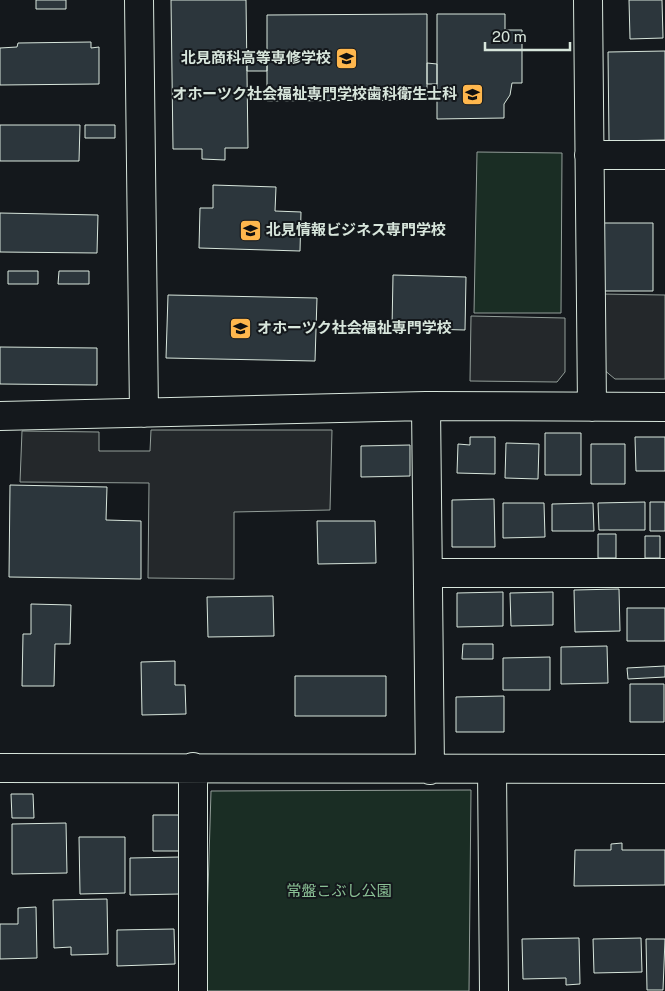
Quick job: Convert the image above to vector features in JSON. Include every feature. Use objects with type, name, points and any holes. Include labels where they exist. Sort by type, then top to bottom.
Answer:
[{"type":"street","points":[[139,0],[144,413]]},
{"type":"street","points":[[588,0],[592,406]]},
{"type":"street","points":[[589,156],[665,155]]},
{"type":"street","points":[[426,406],[430,770]]},
{"type":"street","points":[[0,416],[426,406],[665,407]]},
{"type":"street","points":[[429,573],[665,573]]},
{"type":"street","points":[[193,767],[193,991]]},
{"type":"street","points":[[0,768],[665,769]]},
{"type":"street","points":[[492,769],[494,991]]},
{"type":"green space","points":[[477,152],[562,153],[561,313],[474,313]]},
{"type":"green space","name":"常盤こぶし公園","points":[[471,790],[469,991],[205,991],[211,791]]},
{"type":"shaded area","points":[[601,294],[665,295],[665,379],[615,379],[603,369]]},
{"type":"shaded area","points":[[471,316],[565,318],[565,372],[557,382],[470,381]]},
{"type":"shaded area","points":[[151,430],[332,430],[330,510],[234,512],[234,579],[148,578],[149,483],[20,482],[22,431],[99,432],[99,451],[150,451]]},
{"type":"building","points":[[36,0],[66,0],[66,9],[36,9]]},
{"type":"building","points":[[171,0],[246,0],[248,148],[225,148],[225,160],[202,159],[202,149],[173,149]]},
{"type":"building","points":[[629,0],[662,0],[663,38],[630,39]]},
{"type":"building","name":"北見商科高等専修学校","points":[[427,14],[427,100],[267,101],[267,15]]},
{"type":"building","points":[[437,14],[505,14],[505,30],[522,30],[522,83],[512,83],[510,95],[504,104],[504,118],[437,119]]},
{"type":"building","points":[[91,42],[91,48],[99,47],[99,84],[0,85],[0,48],[17,47],[18,43]]},
{"type":"building","points":[[665,51],[665,140],[609,141],[608,52]]},
{"type":"building","points":[[267,53],[267,71],[247,71],[247,54]]},
{"type":"building","points":[[427,63],[437,64],[437,84],[427,84]]},
{"type":"building","points":[[0,125],[80,125],[79,161],[0,161]]},
{"type":"building","points":[[85,125],[115,125],[115,138],[85,138]]},
{"type":"building","name":"北見情報ビジネス専門学校","points":[[213,185],[276,187],[275,211],[301,212],[300,251],[199,248],[200,208],[213,208]]},
{"type":"building","points":[[0,213],[98,215],[97,253],[0,252]]},
{"type":"building","points":[[604,223],[653,223],[653,291],[604,291]]},
{"type":"building","points":[[8,271],[38,271],[38,284],[8,284]]},
{"type":"building","points":[[59,271],[89,271],[89,284],[58,284]]},
{"type":"building","points":[[393,275],[466,277],[465,330],[392,328]]},
{"type":"building","name":"オホーツク社会福祉専門学校","points":[[168,295],[317,298],[315,361],[166,358]]},
{"type":"building","points":[[0,347],[97,348],[97,385],[0,384]]},
{"type":"building","points":[[545,433],[581,433],[581,475],[545,475]]},
{"type":"building","points":[[470,437],[495,437],[495,474],[457,473],[458,444],[470,445]]},
{"type":"building","points":[[635,437],[665,437],[665,471],[636,471]]},
{"type":"building","points":[[506,443],[539,444],[538,479],[505,478]]},
{"type":"building","points":[[591,444],[625,444],[625,484],[591,484]]},
{"type":"building","points":[[410,445],[410,476],[361,477],[361,446]]},
{"type":"building","points":[[10,485],[107,487],[106,520],[141,521],[141,579],[9,577]]},
{"type":"building","points":[[494,499],[495,547],[452,547],[452,500]]},
{"type":"building","points":[[645,502],[645,530],[599,530],[598,503]]},
{"type":"building","points":[[650,502],[665,502],[665,531],[650,531]]},
{"type":"building","points":[[503,503],[544,503],[545,537],[503,538]]},
{"type":"building","points":[[593,503],[594,531],[552,531],[552,504]]},
{"type":"building","points":[[317,521],[375,521],[376,563],[318,564]]},
{"type":"building","points":[[598,534],[616,534],[616,558],[598,558]]},
{"type":"building","points":[[645,536],[660,536],[660,558],[645,558]]},
{"type":"building","points":[[619,589],[620,631],[575,632],[574,590]]},
{"type":"building","points":[[503,592],[503,626],[457,627],[457,593]]},
{"type":"building","points":[[553,592],[553,625],[511,626],[510,593]]},
{"type":"building","points":[[273,596],[274,636],[208,637],[207,597]]},
{"type":"building","points":[[31,604],[71,605],[70,644],[55,644],[54,686],[22,686],[23,634],[31,634]]},
{"type":"building","points":[[627,608],[665,608],[665,641],[627,641]]},
{"type":"building","points":[[463,644],[493,644],[493,659],[462,659]]},
{"type":"building","points":[[607,646],[608,683],[561,684],[561,647]]},
{"type":"building","points":[[550,657],[550,690],[503,690],[503,658]]},
{"type":"building","points":[[175,661],[175,685],[185,685],[186,714],[142,715],[141,662]]},
{"type":"building","points":[[665,666],[665,677],[628,679],[627,668]]},
{"type":"building","points":[[295,676],[386,676],[386,716],[295,716]]},
{"type":"building","points":[[630,684],[664,684],[664,722],[630,722]]},
{"type":"building","points":[[504,696],[504,732],[456,732],[456,697]]},
{"type":"building","points":[[11,794],[33,794],[34,818],[12,818]]},
{"type":"building","points":[[153,815],[181,815],[181,851],[153,851]]},
{"type":"building","points":[[66,823],[67,873],[12,874],[12,824]]},
{"type":"building","points":[[79,837],[125,837],[125,893],[80,894]]},
{"type":"building","points":[[622,843],[622,850],[665,850],[665,885],[574,886],[575,850],[611,850],[611,844]]},
{"type":"building","points":[[180,857],[180,894],[130,895],[130,858]]},
{"type":"building","points":[[107,899],[108,954],[71,955],[71,947],[54,948],[53,900]]},
{"type":"building","points":[[36,907],[37,958],[0,959],[0,924],[18,924],[18,908]]},
{"type":"building","points":[[174,929],[175,964],[117,966],[117,930]]},
{"type":"building","points":[[579,938],[580,984],[566,985],[566,978],[523,979],[522,939]]},
{"type":"building","points":[[641,938],[642,972],[594,973],[593,939]]},
{"type":"building","points":[[646,939],[665,939],[663,990],[647,990]]},
{"type":"place","name":"北見商科高等専修学校","points":[[347,58]]},
{"type":"place","name":"オホーツク社会福祉専門学校歯科衛生士科","points":[[473,94]]},
{"type":"place","name":"北見情報ビジネス専門学校","points":[[250,230]]},
{"type":"place","name":"オホーツク社会福祉専門学校","points":[[241,328]]}]
